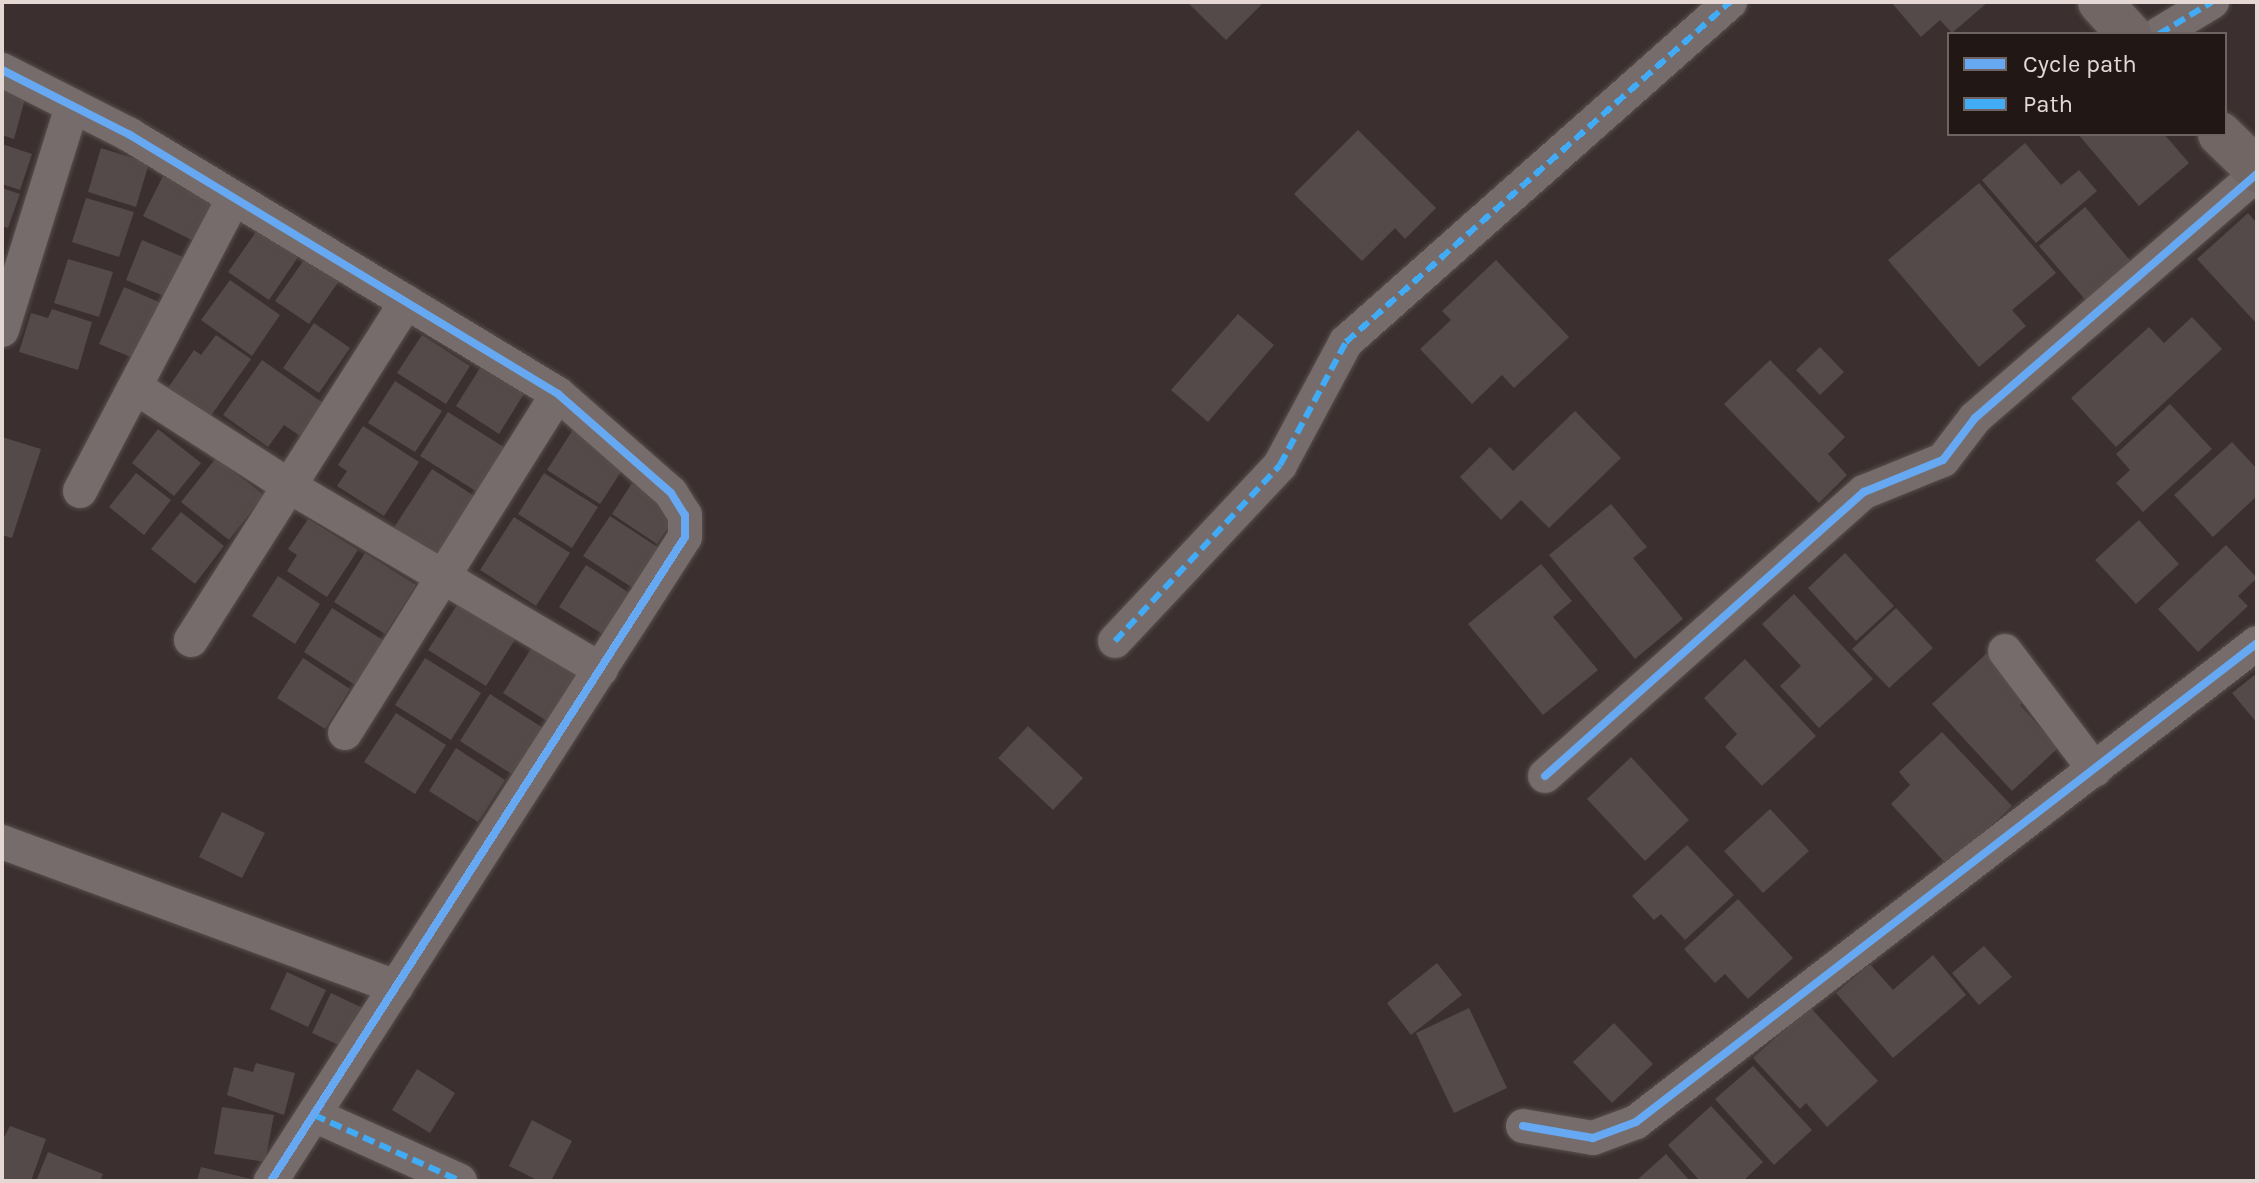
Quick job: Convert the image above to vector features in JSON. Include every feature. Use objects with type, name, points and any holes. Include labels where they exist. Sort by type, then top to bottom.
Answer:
[{"type":"street","points":[[1115,641],[1280,465],[1346,342],[1730,2]]},
{"type":"street","points":[[2100,2],[2127,32]]},
{"type":"street","points":[[2162,32],[2212,2]]},
{"type":"street","points":[[2,70],[234,198],[558,394],[671,493],[685,515],[685,537],[271,1181]]},
{"type":"street","points":[[2,330],[72,106]]},
{"type":"street","points":[[1545,776],[1864,492],[1943,460],[1998,397],[2257,172],[2222,136]]},
{"type":"street","points":[[80,491],[234,198]]},
{"type":"street","points":[[191,640],[406,302]]},
{"type":"street","points":[[135,387],[289,486],[601,670]]},
{"type":"street","points":[[345,733],[558,394]]},
{"type":"street","points":[[1523,1126],[1593,1138],[1629,1126],[2257,643]]},
{"type":"street","points":[[2005,651],[2095,770]]},
{"type":"street","points":[[2,842],[396,987]]},
{"type":"street","points":[[314,1115],[460,1181]]},
{"type":"building","points":[[1187,2],[1264,2],[1226,40]]},
{"type":"building","points":[[1891,2],[1988,2],[1953,32],[1940,20],[1921,37]]},
{"type":"building","points":[[2,89],[26,95],[14,139],[2,135]]},
{"type":"building","points":[[1358,130],[1436,208],[1405,239],[1395,228],[1362,261],[1294,194]]},
{"type":"building","points":[[2080,136],[2166,136],[2189,163],[2139,206]]},
{"type":"building","points":[[2025,143],[2061,185],[2079,170],[2097,191],[2036,243],[1982,180]]},
{"type":"building","points":[[2,144],[32,154],[20,190],[2,184]]},
{"type":"building","points":[[101,148],[149,163],[136,207],[88,192]]},
{"type":"building","points":[[163,176],[218,203],[198,243],[143,216]]},
{"type":"building","points":[[1979,183],[2056,273],[2012,310],[2026,326],[1979,367],[1888,260]]},
{"type":"building","points":[[2,188],[20,194],[8,228],[2,226]]},
{"type":"building","points":[[86,198],[134,212],[119,257],[72,242]]},
{"type":"building","points":[[2085,207],[2134,265],[2088,303],[2039,246]]},
{"type":"building","points":[[2248,213],[2257,223],[2257,324],[2197,259]]},
{"type":"building","points":[[258,229],[298,257],[269,300],[228,272]]},
{"type":"building","points":[[142,240],[188,259],[171,299],[126,280]]},
{"type":"building","points":[[311,250],[344,274],[309,324],[275,301]]},
{"type":"building","points":[[68,259],[113,272],[99,317],[54,303]]},
{"type":"building","points":[[1496,260],[1569,337],[1514,388],[1502,375],[1472,404],[1420,349],[1451,320],[1442,311]]},
{"type":"building","points":[[230,280],[280,315],[252,356],[201,320]]},
{"type":"building","points":[[124,287],[166,305],[143,362],[99,344]]},
{"type":"building","points":[[52,309],[92,322],[78,370],[19,352],[31,313],[48,318]]},
{"type":"building","points":[[1238,314],[1274,345],[1208,422],[1171,390]]},
{"type":"building","points":[[2192,317],[2222,349],[2116,447],[2071,398],[2149,327],[2164,343]]},
{"type":"building","points":[[314,323],[350,348],[319,393],[283,368]]},
{"type":"building","points":[[216,335],[251,359],[210,417],[168,388],[194,350],[201,355]]},
{"type":"building","points":[[422,335],[470,366],[446,404],[397,373]]},
{"type":"building","points":[[1820,347],[1844,372],[1820,395],[1796,370]]},
{"type":"building","points":[[487,357],[530,384],[499,434],[456,406]]},
{"type":"building","points":[[262,360],[326,405],[303,438],[284,425],[268,447],[223,415]]},
{"type":"building","points":[[1770,360],[1845,437],[1828,454],[1847,475],[1819,503],[1724,404]]},
{"type":"building","points":[[395,381],[442,411],[415,452],[368,423]]},
{"type":"building","points":[[2170,404],[2212,449],[2143,512],[2116,483],[2130,470],[2116,454]]},
{"type":"building","points":[[1575,411],[1621,458],[1549,528],[1521,500],[1501,520],[1460,477],[1490,447],[1513,471]]},
{"type":"building","points":[[448,412],[507,449],[479,493],[420,456]]},
{"type":"building","points":[[363,426],[419,462],[384,516],[337,486],[347,471],[338,465]]},
{"type":"building","points":[[574,428],[628,461],[600,504],[547,470]]},
{"type":"building","points":[[158,429],[201,463],[174,496],[132,463]]},
{"type":"building","points":[[2,437],[41,449],[12,538],[2,535]]},
{"type":"building","points":[[2232,442],[2257,469],[2257,496],[2213,537],[2174,495]]},
{"type":"building","points":[[216,458],[264,495],[229,540],[181,502]]},
{"type":"building","points":[[432,469],[476,497],[437,558],[393,529]]},
{"type":"building","points":[[136,473],[171,500],[144,535],[109,507]]},
{"type":"building","points":[[544,473],[598,507],[572,548],[518,514]]},
{"type":"building","points":[[632,483],[678,512],[657,544],[612,514]]},
{"type":"building","points":[[1611,504],[1647,547],[1633,558],[1683,619],[1635,659],[1549,555]]},
{"type":"building","points":[[181,512],[224,546],[195,584],[151,549]]},
{"type":"building","points":[[610,516],[659,548],[633,588],[583,556]]},
{"type":"building","points":[[514,517],[570,553],[536,606],[480,570]]},
{"type":"building","points":[[308,519],[358,550],[327,597],[287,571],[297,555],[288,549]]},
{"type":"building","points":[[2139,520],[2179,564],[2136,604],[2095,560]]},
{"type":"building","points":[[2226,545],[2257,578],[2238,596],[2248,606],[2198,652],[2158,609]]},
{"type":"building","points":[[365,553],[416,585],[385,634],[334,602]]},
{"type":"building","points":[[1845,553],[1894,606],[1856,641],[1808,588]]},
{"type":"building","points":[[1541,564],[1572,601],[1553,617],[1598,670],[1543,715],[1468,624]]},
{"type":"building","points":[[586,565],[631,594],[604,635],[559,607]]},
{"type":"building","points":[[278,576],[320,604],[295,644],[252,616]]},
{"type":"building","points":[[1794,594],[1873,679],[1819,728],[1780,686],[1801,666],[1762,624]]},
{"type":"building","points":[[459,602],[516,638],[486,686],[428,650]]},
{"type":"building","points":[[332,608],[383,640],[355,685],[304,652]]},
{"type":"building","points":[[1896,608],[1933,648],[1889,688],[1852,649]]},
{"type":"building","points":[[534,644],[580,674],[550,723],[503,693]]},
{"type":"building","points":[[1987,653],[2028,698],[2020,705],[2058,748],[2012,791],[1932,704]]},
{"type":"building","points":[[303,658],[350,689],[325,729],[277,698]]},
{"type":"building","points":[[425,658],[481,693],[451,740],[395,705]]},
{"type":"building","points":[[1745,659],[1816,736],[1762,786],[1725,747],[1737,734],[1704,698]]},
{"type":"building","points":[[2257,673],[2257,723],[2232,693]]},
{"type":"building","points":[[490,694],[543,728],[513,775],[460,741]]},
{"type":"building","points":[[396,713],[446,745],[415,794],[364,762]]},
{"type":"building","points":[[1028,726],[1083,778],[1053,810],[998,758]]},
{"type":"building","points":[[1942,732],[2012,806],[1948,866],[1891,804],[1910,785],[1899,772]]},
{"type":"building","points":[[456,748],[505,780],[478,822],[429,791]]},
{"type":"building","points":[[1631,757],[1689,820],[1645,861],[1587,799]]},
{"type":"building","points":[[1770,809],[1809,851],[1763,893],[1724,851]]},
{"type":"building","points":[[222,812],[265,833],[242,878],[199,857]]},
{"type":"building","points":[[1687,845],[1734,895],[1685,940],[1661,914],[1654,920],[1632,896]]},
{"type":"building","points":[[1738,899],[1793,958],[1748,999],[1725,974],[1715,983],[1684,949]]},
{"type":"building","points":[[1984,946],[2012,977],[1979,1005],[1952,973]]},
{"type":"building","points":[[1933,955],[1966,995],[1893,1058],[1836,993],[1870,964],[1893,990]]},
{"type":"building","points":[[1437,963],[1462,995],[1411,1035],[1387,1003]]},
{"type":"building","points":[[287,972],[326,990],[308,1027],[270,1009]]},
{"type":"building","points":[[331,993],[369,1011],[350,1050],[312,1033]]},
{"type":"building","points":[[1810,1007],[1878,1081],[1827,1127],[1806,1103],[1800,1109],[1753,1058]]},
{"type":"building","points":[[1469,1008],[1507,1088],[1454,1113],[1416,1033]]},
{"type":"building","points":[[1614,1023],[1653,1064],[1612,1103],[1573,1062]]},
{"type":"building","points":[[256,1063],[295,1073],[284,1115],[227,1095],[234,1067],[253,1072]]},
{"type":"building","points":[[1753,1066],[1812,1130],[1774,1165],[1715,1099]]},
{"type":"building","points":[[417,1069],[455,1093],[430,1133],[392,1110]]},
{"type":"building","points":[[1711,1106],[1763,1162],[1743,1181],[1700,1181],[1668,1145]]},
{"type":"building","points":[[222,1107],[274,1115],[265,1162],[214,1154]]},
{"type":"building","points":[[532,1120],[572,1141],[551,1181],[539,1181],[509,1166]]},
{"type":"building","points":[[10,1126],[46,1139],[31,1181],[2,1181],[2,1141]]},
{"type":"building","points":[[48,1152],[103,1174],[100,1181],[36,1181]]},
{"type":"building","points":[[1666,1154],[1690,1181],[1636,1181]]},
{"type":"building","points":[[201,1167],[255,1180],[255,1181],[197,1181]]},
{"type":"marked path","points":[[1115,641],[1280,465],[1346,342],[1730,2]]},
{"type":"marked path","points":[[2162,32],[2212,2]]},
{"type":"marked path","points":[[314,1115],[460,1181]]},
{"type":"cycle path","points":[[2,70],[130,135],[558,394],[671,493],[685,515],[685,537],[271,1181]]},
{"type":"cycle path","points":[[1545,776],[1864,492],[1943,460],[1975,418],[2257,174]]},
{"type":"cycle path","points":[[1523,1126],[1593,1138],[1636,1122],[2257,643]]}]
